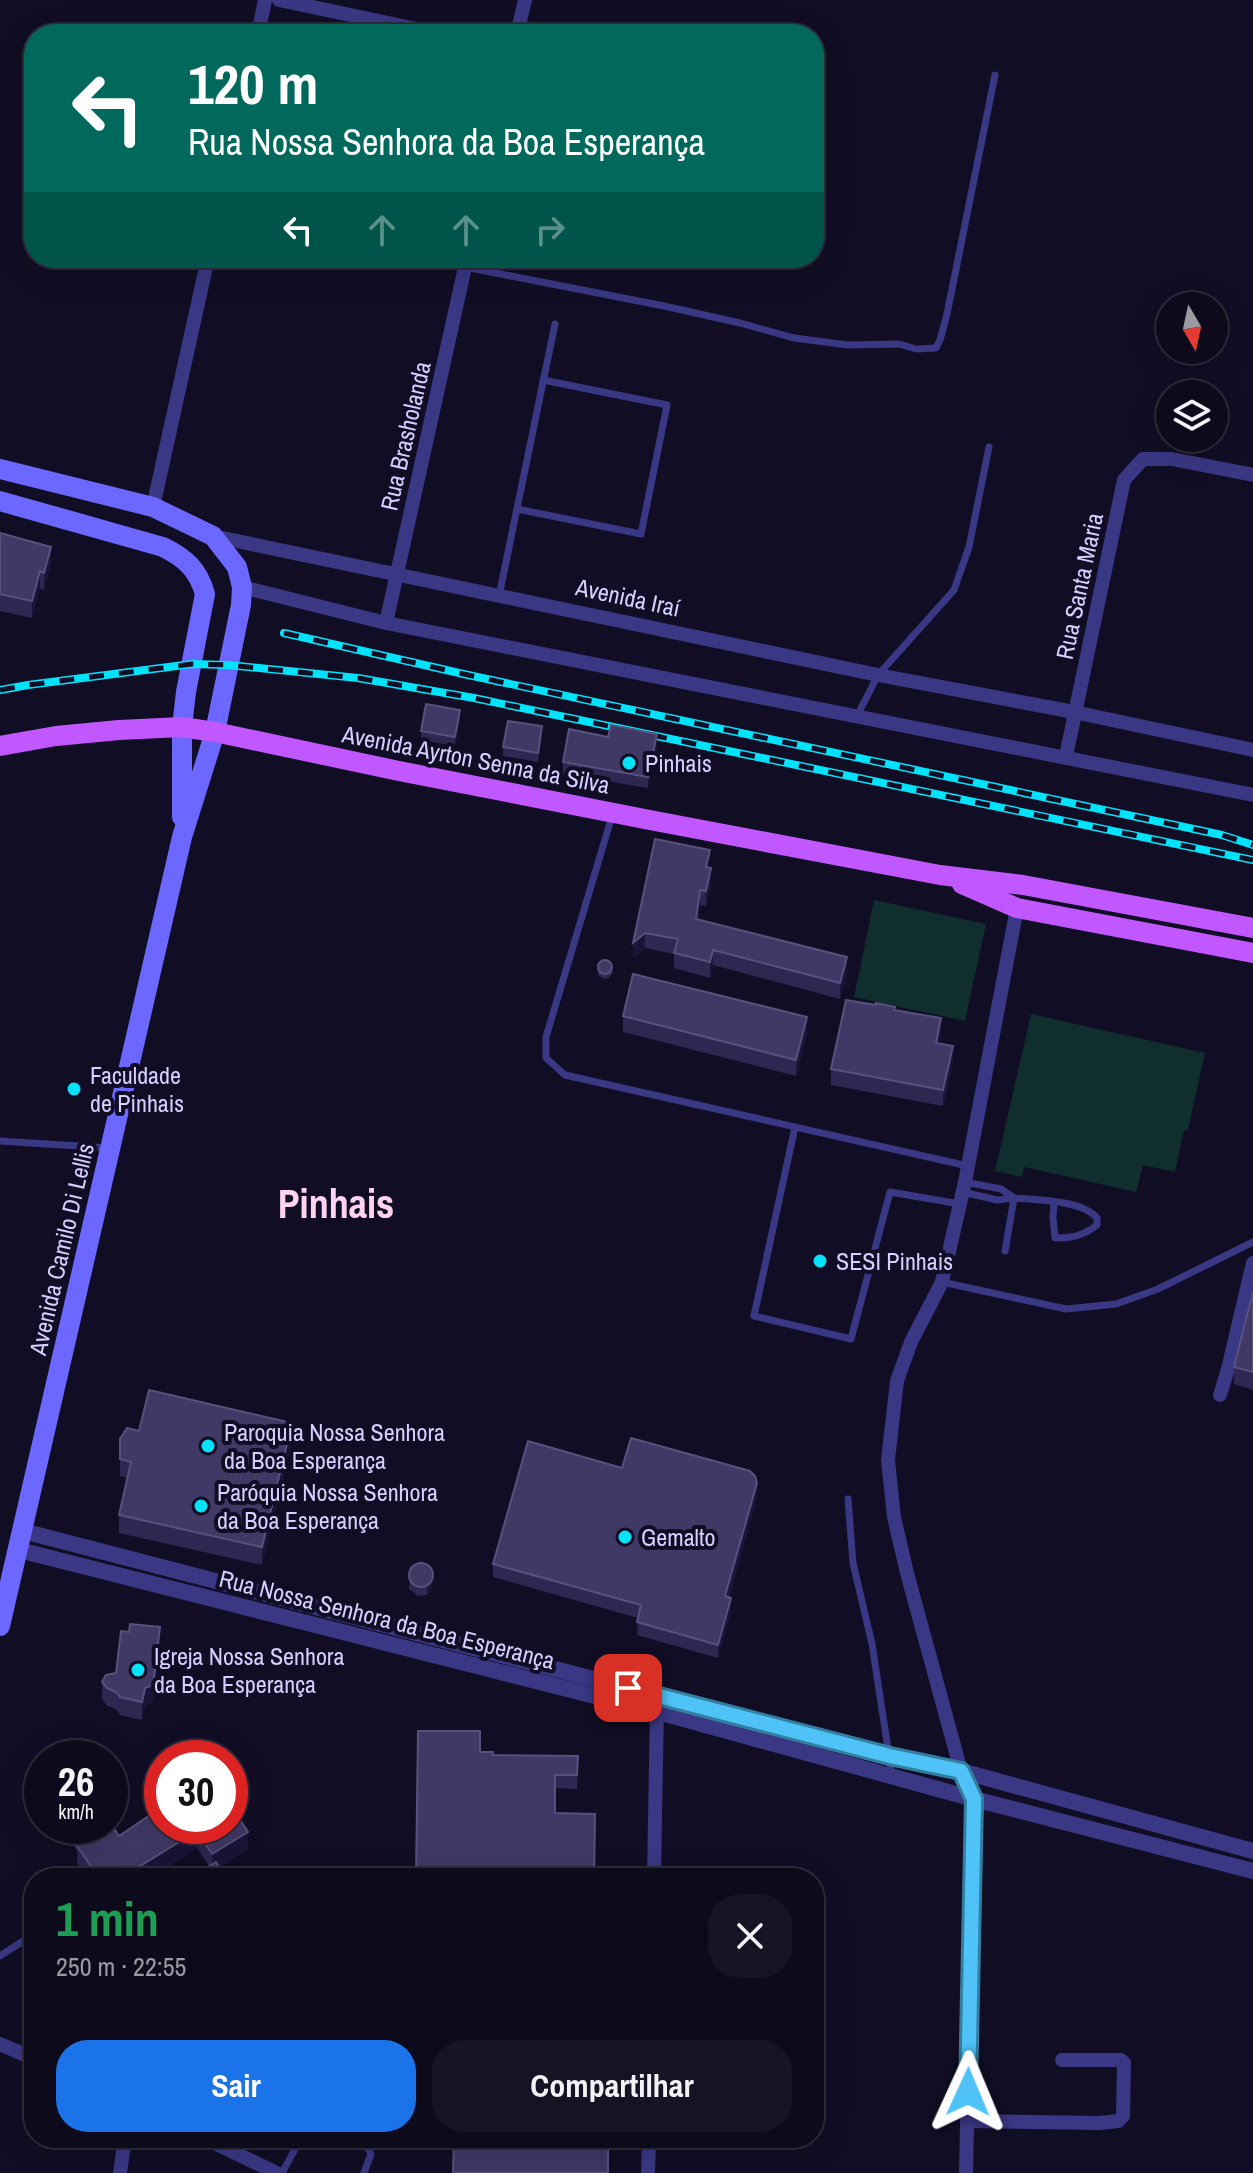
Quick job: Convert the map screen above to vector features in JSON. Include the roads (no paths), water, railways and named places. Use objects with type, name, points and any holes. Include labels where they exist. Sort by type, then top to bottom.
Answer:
[{"type":"main road","name":"Avenida Iraí","points":[[0,469],[153,507],[213,536]]},
{"type":"main road","name":"Avenida Camilo Di Lellis","points":[[0,501],[170,550],[191,565],[201,578],[205,594],[182,727],[182,837]]},
{"type":"main road","points":[[213,536],[237,567],[242,587]]},
{"type":"main road","name":"Avenida Camilo Di Lellis","points":[[0,1626],[182,837],[215,732],[242,587]]},
{"type":"main road","name":"Avenida Ayrton Senna da Silva","points":[[0,746],[56,736],[182,727],[940,875],[1023,885],[1253,928]]},
{"type":"main road","name":"Avenida Ayrton Senna da Silva","points":[[940,875],[1017,908],[1253,953]]},
{"type":"street","points":[[260,24],[265,0]]},
{"type":"street","points":[[279,0],[393,24]]},
{"type":"street","points":[[519,24],[525,0]]},
{"type":"street","points":[[153,507],[206,268]]},
{"type":"street","name":"Rua Brasholanda","points":[[386,623],[465,268]]},
{"type":"street","name":"Rua Santa Maria","points":[[1066,756],[1124,480],[1143,459],[1172,459],[1253,475]]},
{"type":"street","name":"Avenida Iraí","points":[[213,536],[1253,750]]},
{"type":"street","points":[[242,587],[386,623],[1253,795]]},
{"type":"street","points":[[966,2173],[974,1799],[961,1771],[897,1531],[888,1460],[897,1381],[911,1342],[942,1282],[963,1192],[1017,908]]},
{"type":"street","points":[[1220,1395],[1253,1263]]},
{"type":"street","name":"Rua Nossa Senhora da Boa Esperança","points":[[21,1540],[657,1704],[961,1771],[1253,1851]]},
{"type":"street","points":[[654,1868],[657,1704]]},
{"type":"street","name":"Rua Nossa Senhora da Boa Esperança","points":[[657,1704],[974,1799],[1253,1871]]},
{"type":"street","points":[[0,2044],[24,2055]]},
{"type":"street","points":[[967,2121],[1118,2121],[1123,2116],[1124,2063],[1121,2060],[1062,2060]]},
{"type":"street","points":[[120,2173],[124,2148]]},
{"type":"street","points":[[226,2148],[280,2173]]},
{"type":"street","points":[[648,2173],[649,2148]]},
{"type":"lane","points":[[489,268],[740,323],[794,338],[848,345],[899,344],[916,349],[936,348],[947,314],[995,75]]},
{"type":"lane","points":[[499,596],[555,324]]},
{"type":"lane","points":[[517,509],[641,534],[667,405],[543,380]]},
{"type":"lane","points":[[857,716],[878,675],[954,590],[969,547],[989,447]]},
{"type":"lane","points":[[613,813],[546,1037],[546,1058],[565,1075],[968,1166]]},
{"type":"lane","points":[[795,1127],[754,1316],[851,1339],[890,1192],[1001,1189],[1014,1198]]},
{"type":"lane","points":[[0,1141],[111,1148]]},
{"type":"lane","points":[[963,1192],[997,1200],[1014,1198],[1054,1202],[1077,1206],[1092,1212],[1097,1218],[1097,1225],[1086,1234],[1055,1238],[1054,1202]]},
{"type":"lane","points":[[1005,1251],[1014,1198]]},
{"type":"lane","points":[[942,1282],[1066,1309],[1116,1304],[1158,1289],[1253,1242]]},
{"type":"lane","points":[[848,1499],[853,1563],[872,1644],[892,1775]]},
{"type":"lane","points":[[0,1956],[24,1940]]},
{"type":"lane","points":[[280,2173],[295,2148]]},
{"type":"lane","points":[[364,2173],[371,2154],[368,2148]]},
{"type":"railway","points":[[284,633],[1222,835],[1253,845]]},
{"type":"railway","points":[[0,690],[192,664],[358,678],[474,698],[1253,860]]},
{"type":"place","name":"Pinhais","points":[[629,763]]},
{"type":"place","name":"Faculdade de Pinhais","points":[[74,1089]]},
{"type":"place","name":"SESI Pinhais","points":[[820,1261]]},
{"type":"place","name":"Paroquia Nossa Senhora da Boa Esperança","points":[[208,1446]]},
{"type":"place","name":"Paróquia Nossa Senhora da Boa Esperança","points":[[201,1506]]},
{"type":"place","name":"Gemalto","points":[[625,1537]]},
{"type":"place","name":"Igreja Nossa Senhora da Boa Esperança","points":[[138,1670]]},
{"type":"district","name":"Pinhais","points":[[336,1203]]}]
